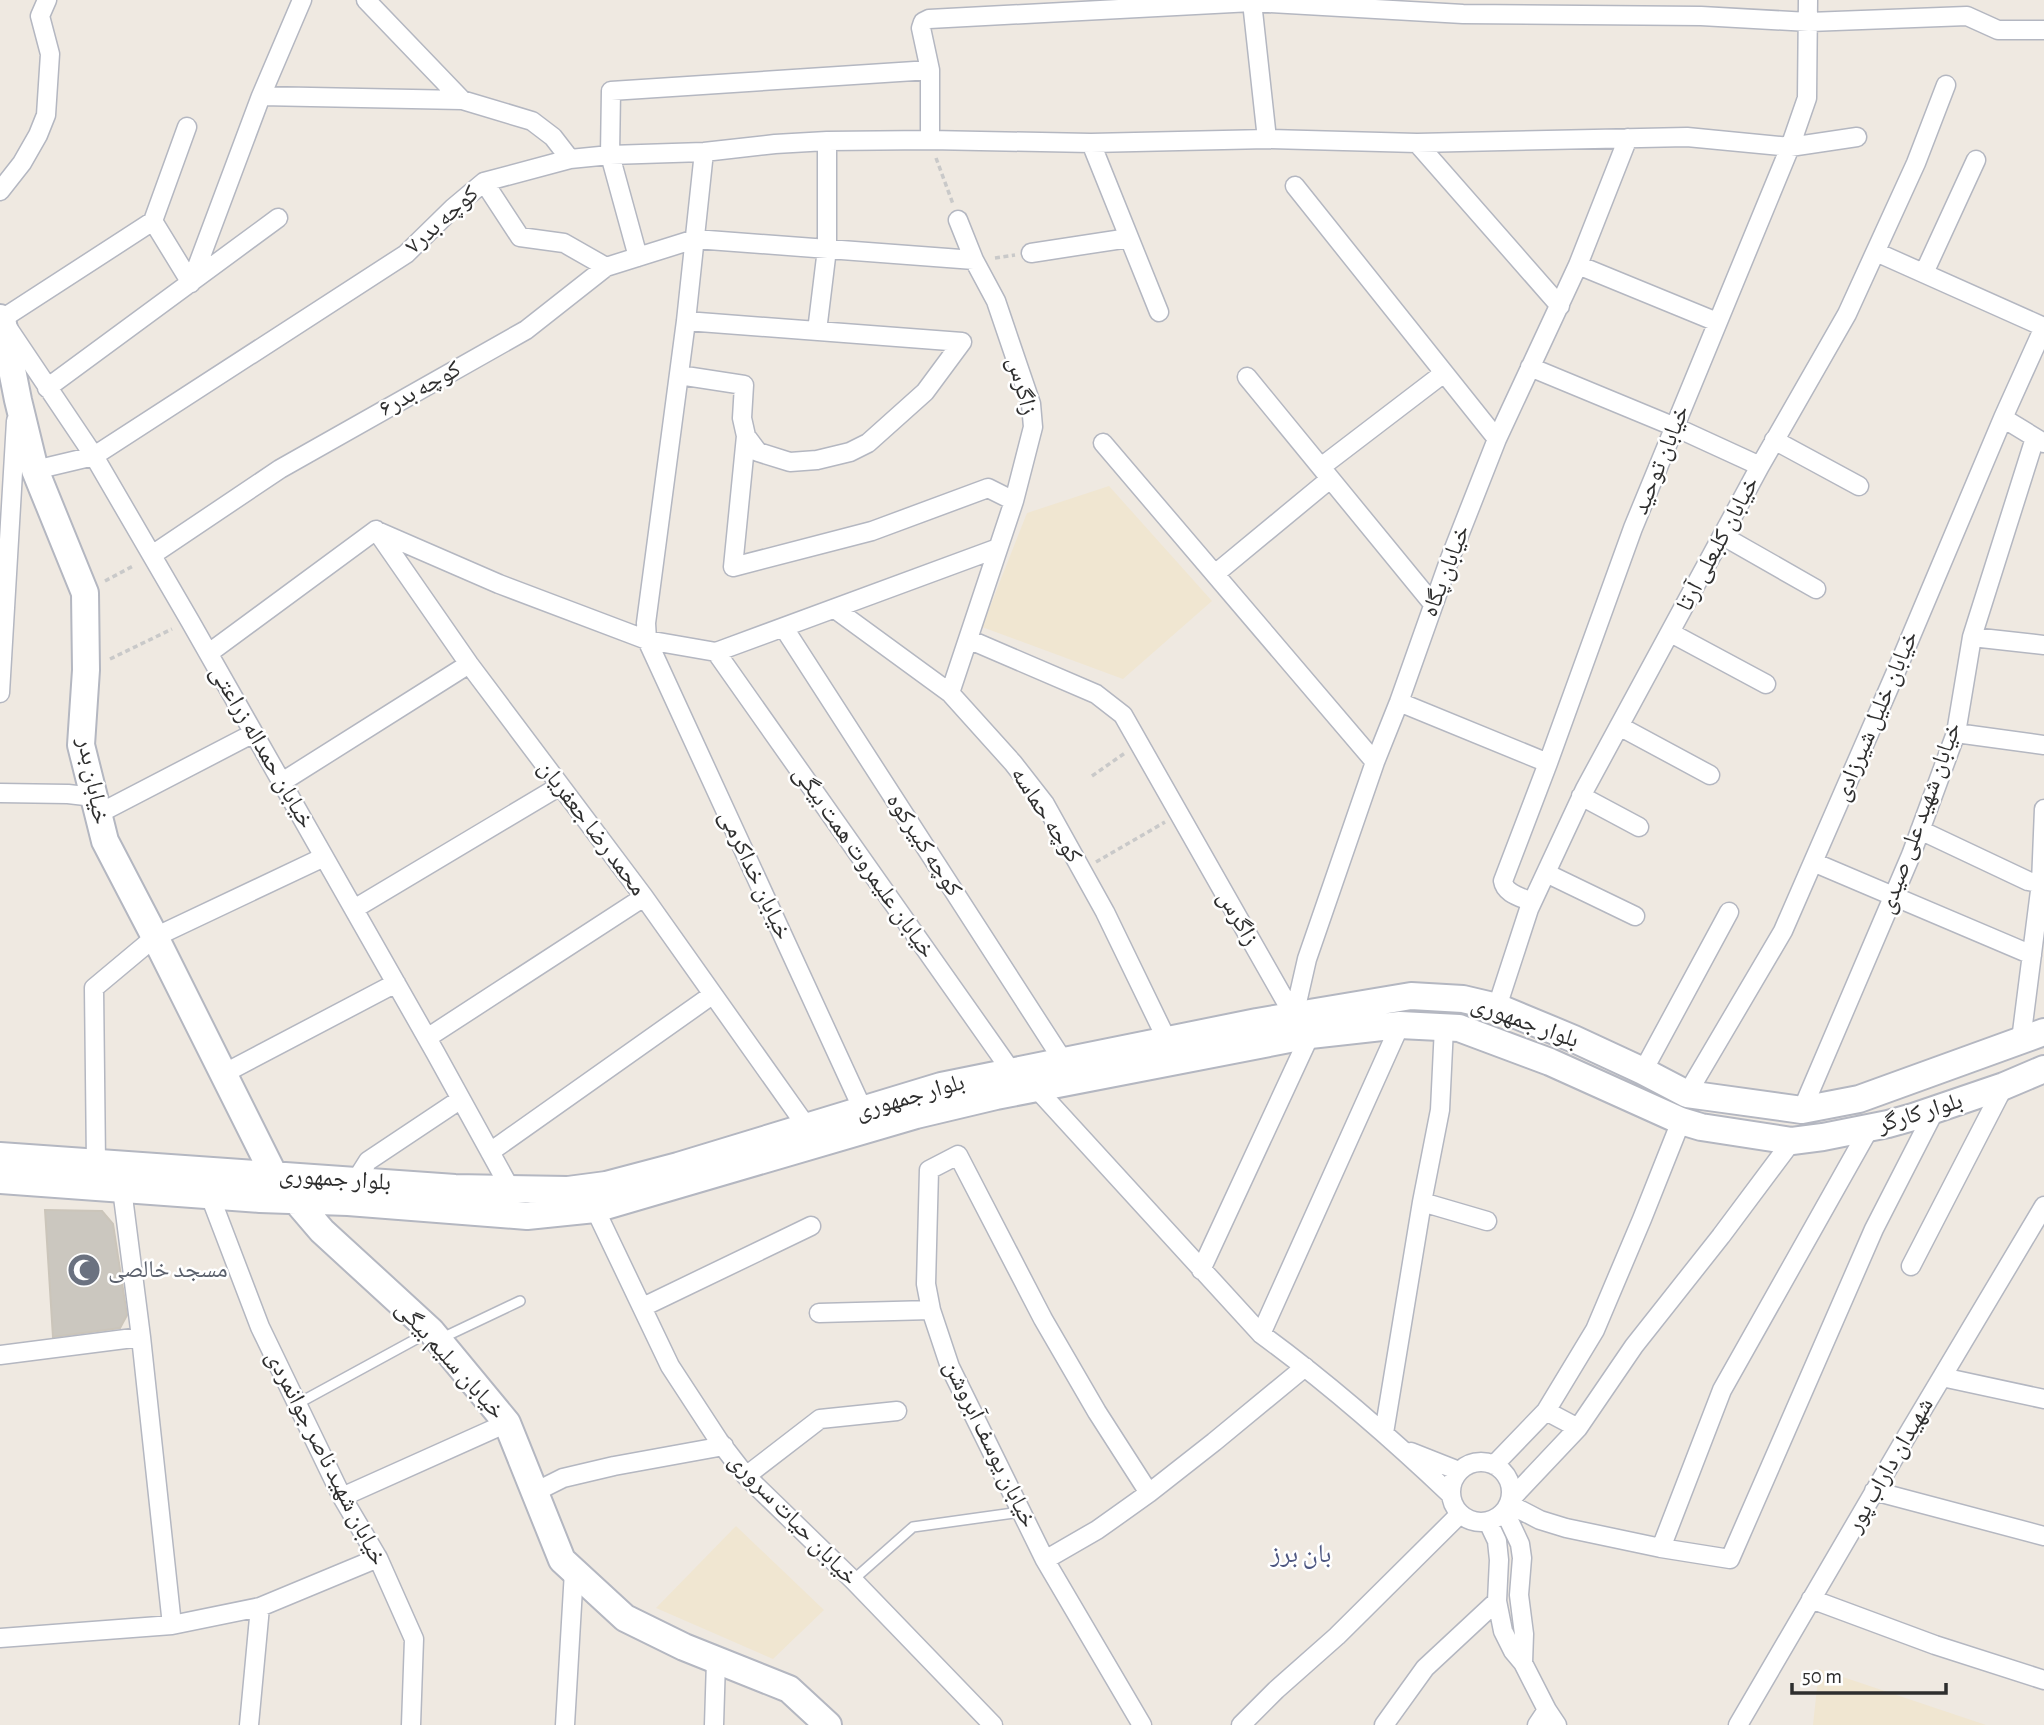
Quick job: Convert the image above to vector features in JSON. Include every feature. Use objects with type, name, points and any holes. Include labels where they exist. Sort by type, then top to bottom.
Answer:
[{"type":"street","points":[[0,191],[22,163],[46,115],[50,54],[40,16],[47,0]]},
{"type":"street","points":[[191,283],[261,96],[302,0]]},
{"type":"street","points":[[366,0],[462,100]]},
{"type":"street","name":"خیابان توحید","points":[[1532,902],[1507,890],[1503,881],[1633,528],[1790,147],[1807,98],[1808,0]]},
{"type":"street","points":[[930,140],[930,70],[920,28],[923,22],[929,19],[1252,2],[1463,7],[1701,8],[1809,22],[1967,16],[1998,30],[2044,30]]},
{"type":"street","points":[[1252,2],[1267,139]]},
{"type":"street","points":[[638,257],[610,155],[611,91],[930,70]]},
{"type":"street","name":"خیابان کلبعلی آرتا","points":[[1497,1007],[1532,902],[1581,796],[1774,440],[1847,314],[1916,163],[1945,85]]},
{"type":"street","points":[[261,96],[462,100],[532,121],[553,137],[570,159]]},
{"type":"street","points":[[1,317],[153,221],[187,127]]},
{"type":"street","name":"کوچه بدر۷","points":[[36,470],[94,456],[406,254],[484,182],[570,159],[704,152],[827,141],[1091,143],[1267,139],[1417,142],[1687,137],[1790,147],[1857,137]]},
{"type":"street","name":"خیابان پگاه","points":[[1201,1270],[1302,1025],[1307,959],[1433,604],[1497,439],[1578,265],[1628,138]]},
{"type":"street","points":[[817,331],[827,249],[827,141]]},
{"type":"street","points":[[1417,142],[1560,306]]},
{"type":"street","points":[[1091,143],[1159,312]]},
{"type":"street","points":[[647,640],[646,623],[686,321],[704,152]]},
{"type":"street","points":[[1924,273],[1976,160]]},
{"type":"street","points":[[484,182],[520,237],[564,243],[606,267]]},
{"type":"street","points":[[1295,186],[1497,439]]},
{"type":"street","points":[[47,388],[278,218]]},
{"type":"street","name":"زاگرس","points":[[950,693],[1014,501],[1033,427],[1031,404],[996,301],[974,260],[958,220]]},
{"type":"street","points":[[153,221],[191,283]]},
{"type":"street","points":[[1031,253],[1129,238]]},
{"type":"street","points":[[695,239],[974,260]]},
{"type":"street","name":"کوچه بدر۶","points":[[152,555],[280,469],[526,330],[606,267],[695,239]]},
{"type":"street","points":[[1876,252],[2044,327]]},
{"type":"street","points":[[1578,265],[1717,322]]},
{"type":"street","name":"خیابان حمداله زراعتی","points":[[1,317],[94,456],[152,555],[511,1189]]},
{"type":"street","name":"خیابان بدر","points":[[1,317],[36,470],[85,593],[86,670],[81,745],[105,841],[274,1175]]},
{"type":"street","points":[[686,321],[961,342],[925,392],[891,425],[868,443],[850,452],[817,460],[790,462],[758,452],[746,436]]},
{"type":"street","name":"خیابان خلیل شیرزادی","points":[[1687,1094],[1783,931],[2003,418],[2038,354],[2044,327]]},
{"type":"street","points":[[1530,367],[1675,427],[1760,466]]},
{"type":"street","points":[[1215,575],[1325,473],[1444,373]]},
{"type":"street","points":[[679,375],[744,386],[742,418],[746,436],[733,567],[872,531],[988,488],[1014,501]]},
{"type":"street","points":[[1247,377],[1433,604]]},
{"type":"street","points":[[0,693],[18,400]]},
{"type":"street","points":[[2003,418],[2039,440]]},
{"type":"street","points":[[1774,440],[1859,486]]},
{"type":"street","name":"خیابان شهید علی صیدی","points":[[1802,1110],[1894,895],[1956,733],[1972,637],[2039,440]]},
{"type":"street","points":[[1103,443],[1375,762]]},
{"type":"street","points":[[209,653],[376,530],[499,584],[647,640],[716,652],[998,548]]},
{"type":"street","name":"محمد رضا جعفریان","points":[[376,530],[469,664],[644,897],[807,1127]]},
{"type":"street","points":[[1723,536],[1816,589]]},
{"type":"street","name":"کوچه حماسه","points":[[835,609],[950,693],[1013,763],[1045,804],[1105,912],[1167,1040]]},
{"type":"street","name":"کوچه کبیرکوه","points":[[784,628],[1064,1062]]},
{"type":"street","points":[[1671,633],[1766,684]]},
{"type":"street","points":[[1972,637],[2044,645]]},
{"type":"street","name":"زاگرس","points":[[968,639],[1096,694],[1123,715],[1302,1025]]},
{"type":"street","name":"خیابان خداکرمی","points":[[647,640],[866,1119]]},
{"type":"street","name":"خیابان علیمروت همت بیگی","points":[[716,652],[1012,1072]]},
{"type":"street","points":[[282,782],[469,664]]},
{"type":"street","points":[[1399,702],[1548,763]]},
{"type":"street","points":[[1619,726],[1710,775]]},
{"type":"street","points":[[0,793],[68,794],[96,805],[254,733]]},
{"type":"street","points":[[1956,733],[2044,745]]},
{"type":"street","points":[[354,909],[560,786]]},
{"type":"street","points":[[1581,796],[1639,827]]},
{"type":"street","points":[[2032,1036],[2032,955],[2043,884],[2044,809]]},
{"type":"street","points":[[1920,830],[2028,881],[2043,884]]},
{"type":"street","points":[[96,1163],[94,988],[155,937],[324,857]]},
{"type":"street","points":[[1813,862],[2032,955]]},
{"type":"street","points":[[1546,873],[1635,916]]},
{"type":"street","points":[[427,1038],[644,897]]},
{"type":"street","points":[[1643,1071],[1729,912]]},
{"type":"street","points":[[223,1074],[396,983]]},
{"type":"street","points":[[491,1152],[712,995]]},
{"type":"street","name":"بلوار جمهوری","points":[[0,1156],[454,1188],[568,1190],[606,1185],[697,1161],[807,1127],[942,1108],[1036,1088],[1302,1025],[1410,996],[1463,999],[1497,1007],[1643,1071],[1687,1094],[1802,1110]]},
{"type":"street","points":[[1384,1433],[1440,1110],[1444,1027],[1451,998]]},
{"type":"street","name":"بلوار جمهوری","points":[[0,1180],[527,1216],[595,1209],[866,1119],[941,1086],[1167,1040],[1302,1025],[1460,1028],[1550,1062],[1681,1121],[1701,1127],[1792,1141]]},
{"type":"street","points":[[1261,1334],[1400,1025]]},
{"type":"street","name":"بلوار کارگر","points":[[1802,1110],[1859,1099],[2032,1036]]},
{"type":"street","name":"بلوار کارگر","points":[[1792,1141],[1824,1138],[1888,1124],[2004,1086],[2044,1069]]},
{"type":"street","points":[[1911,1266],[2004,1086]]},
{"type":"street","points":[[1036,1088],[1261,1334],[1306,1367],[1384,1433],[1451,1495]]},
{"type":"street","points":[[1494,1465],[1546,1412],[1595,1330],[1681,1121],[1687,1094]]},
{"type":"street","points":[[356,1180],[368,1161],[461,1099]]},
{"type":"street","points":[[1508,1505],[1540,1520],[1566,1528],[1730,1559],[1874,1229],[1936,1108]]},
{"type":"street","points":[[1523,1663],[1524,1634],[1519,1595],[1522,1558],[1508,1505],[1511,1486],[1505,1473],[1494,1465],[1482,1462],[1469,1464],[1452,1482],[1451,1495],[1460,1514],[1478,1523],[1497,1518],[1508,1505],[1578,1428],[1634,1346],[1792,1141],[1802,1110]]},
{"type":"street","points":[[1661,1548],[1722,1390],[1869,1129]]},
{"type":"street","name":"خیابان یوسف آبروشن","points":[[1142,1725],[1045,1560],[950,1367],[931,1310],[926,1284],[929,1170],[958,1156],[1043,1319],[1097,1412],[1149,1493]]},
{"type":"street","name":"خیابان سلیم بیگی","points":[[274,1175],[322,1231],[435,1335],[507,1423],[562,1560],[625,1618],[716,1661],[789,1689],[828,1725]]},
{"type":"street","points":[[122,1189],[172,1625]]},
{"type":"street","name":"خیابان شهید ناصر جوانمردی","points":[[210,1196],[260,1326],[342,1497],[378,1558],[414,1639],[411,1725]]},
{"type":"street","points":[[1422,1202],[1487,1221]]},
{"type":"street","name":"شهیدان داراب پور","points":[[1738,1725],[2044,1206]]},
{"type":"street","name":"خیابان حیات سروری","points":[[595,1209],[670,1366],[746,1476],[853,1580],[993,1725]]},
{"type":"street","points":[[643,1307],[811,1226]]},
{"type":"street","points":[[819,1312],[931,1310]]},
{"type":"street","points":[[0,1355],[141,1337]]},
{"type":"street","points":[[1045,1560],[1097,1530],[1149,1493],[1306,1367]]},
{"type":"street","points":[[1942,1377],[2044,1399]]},
{"type":"street","points":[[746,1476],[820,1419],[897,1411]]},
{"type":"street","points":[[1546,1412],[1578,1428]]},
{"type":"street","points":[[342,1497],[507,1423]]},
{"type":"street","points":[[535,1492],[563,1478],[723,1446]]},
{"type":"street","points":[[1401,1448],[1459,1472]]},
{"type":"street","points":[[1874,1491],[2044,1536]]},
{"type":"street","points":[[1241,1725],[1337,1636],[1460,1514]]},
{"type":"street","points":[[1488,1522],[1497,1541],[1497,1601],[1503,1631],[1513,1651],[1523,1663],[1547,1720]]},
{"type":"street","points":[[0,1638],[172,1625],[260,1607],[378,1558]]},
{"type":"street","points":[[565,1725],[575,1571]]},
{"type":"street","points":[[1811,1599],[1935,1645],[2044,1680]]},
{"type":"street","points":[[1384,1725],[1425,1668],[1497,1601]]},
{"type":"street","points":[[250,1725],[260,1607]]},
{"type":"street","points":[[714,1725],[716,1661]]},
{"type":"lane","points":[[297,1404],[435,1335],[520,1301]]},
{"type":"lane","points":[[853,1580],[913,1527],[1021,1512]]},
{"type":"path","points":[[930,140],[958,220]]},
{"type":"path","points":[[974,260],[1031,253]]},
{"type":"path","points":[[85,593],[152,555]]},
{"type":"path","points":[[86,670],[190,621]]},
{"type":"path","points":[[1092,776],[1140,742]]},
{"type":"path","points":[[1082,870],[1179,813]]},
{"type":"shaded area","points":[[1109,486],[1212,601],[1123,679],[982,627],[1027,513]]},
{"type":"shaded area","points":[[736,1526],[824,1610],[773,1659],[656,1608]]},
{"type":"shaded area","points":[[1819,1669],[1986,1725],[1813,1725]]},
{"type":"building","name":"مسجد خالصی","points":[[45,1210],[102,1211],[113,1224],[127,1315],[120,1328],[53,1337]]},
{"type":"place","name":"مسجد خالصی","points":[[84,1270]]},
{"type":"district","name":"بان برز","points":[[1301,1554]]}]
